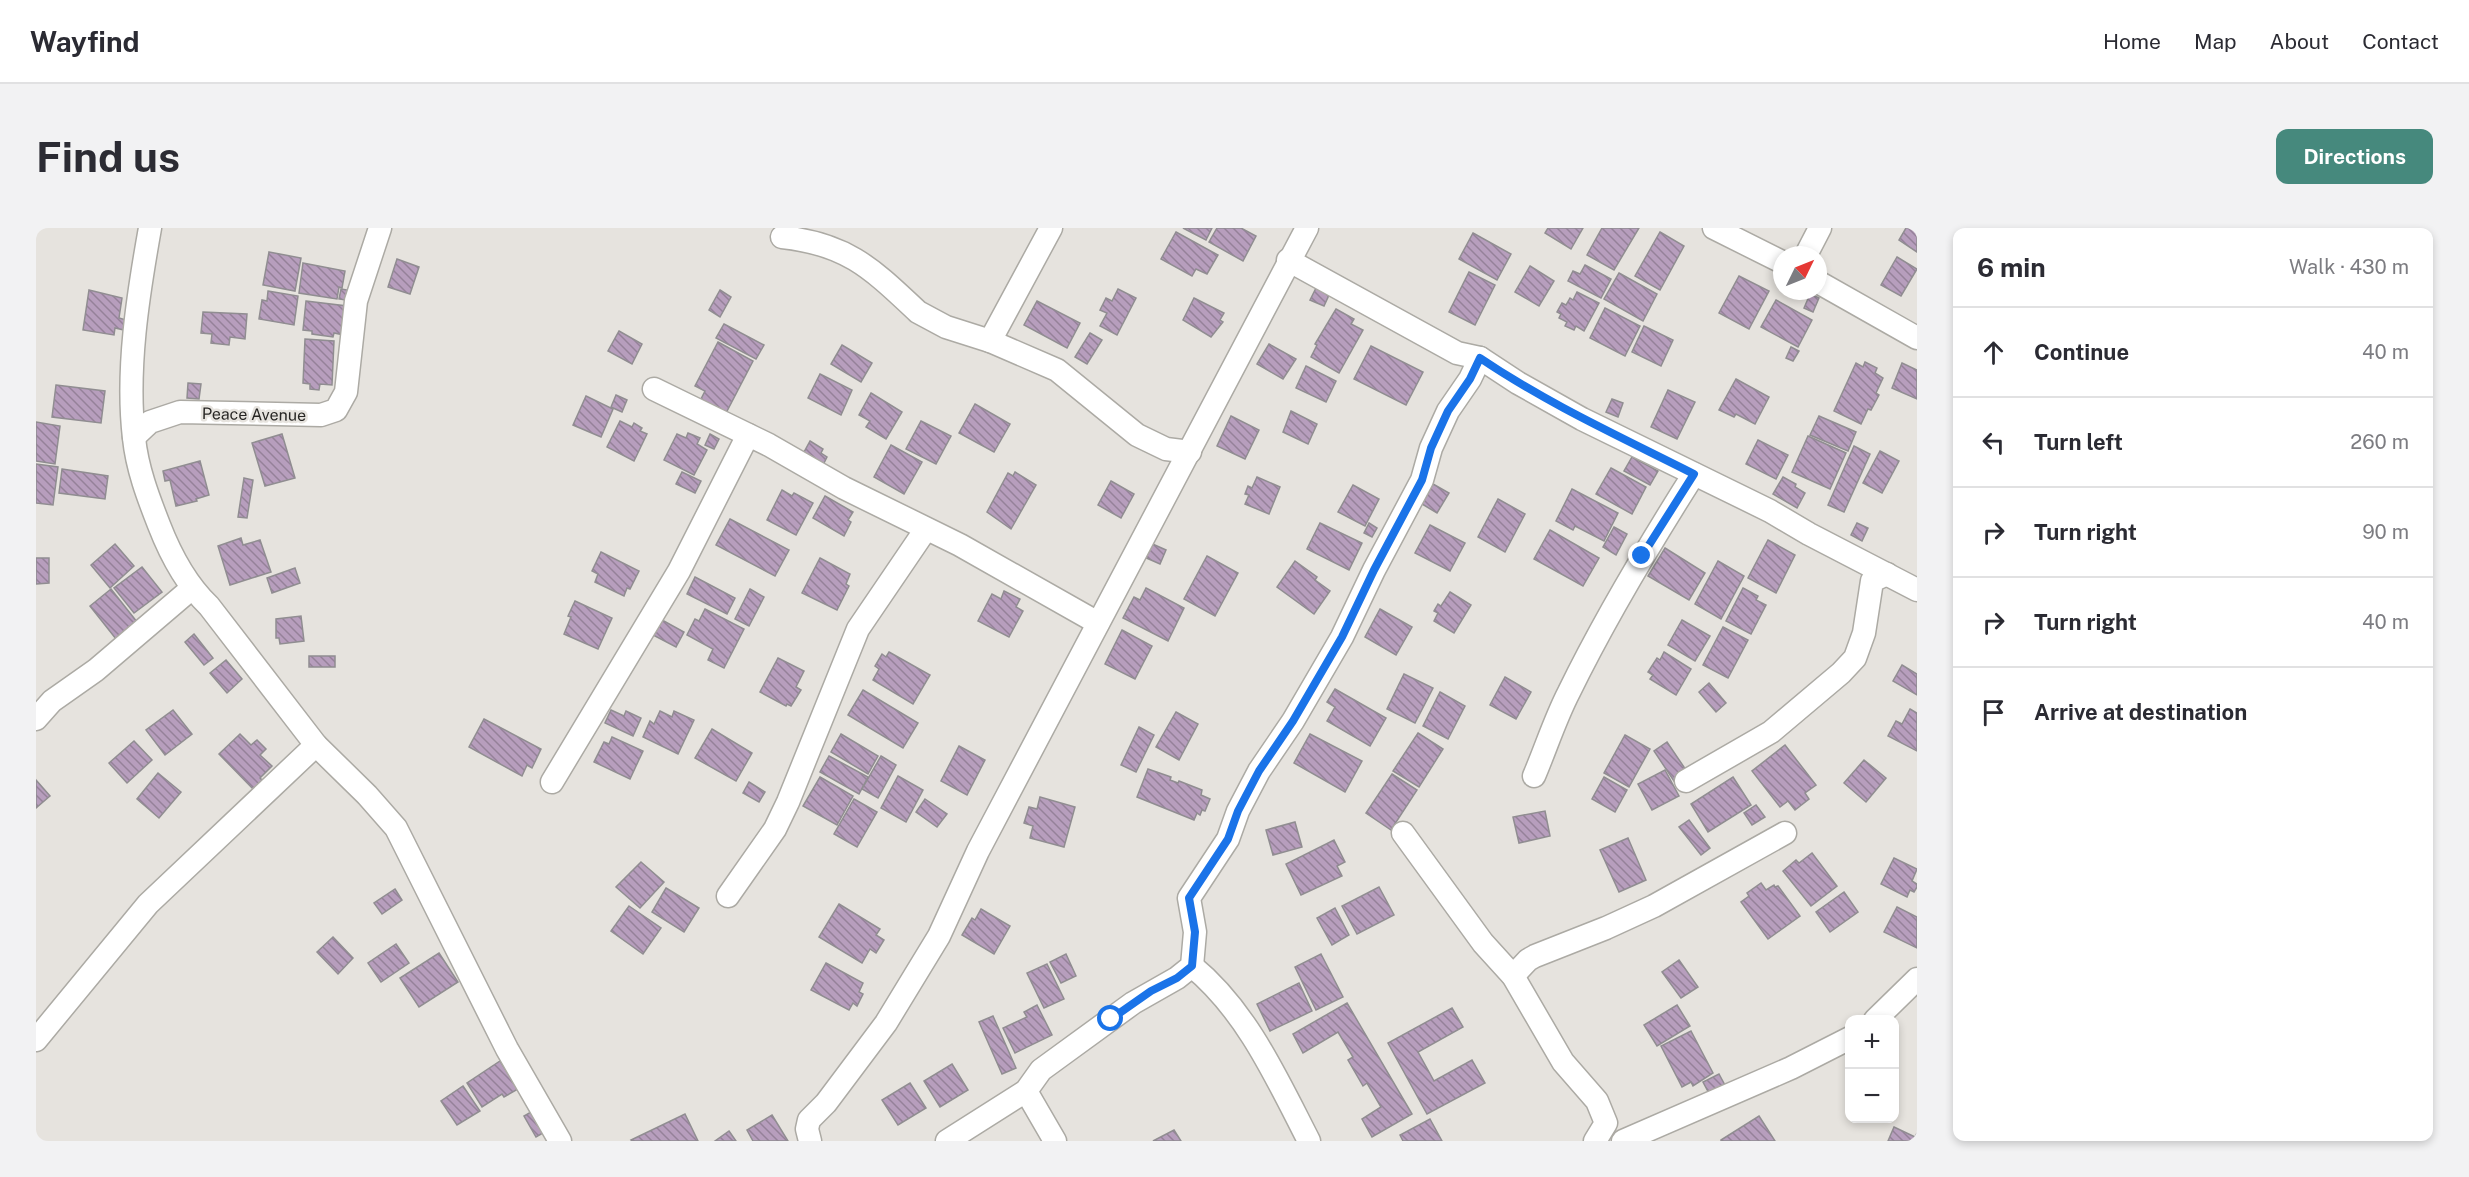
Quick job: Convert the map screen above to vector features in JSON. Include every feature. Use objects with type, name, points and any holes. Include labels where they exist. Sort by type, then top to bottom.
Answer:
[{"type":"street","points":[[150,228],[139,290],[132,387],[134,437],[139,468],[166,544],[191,589],[209,606],[316,746],[367,795],[396,828],[507,1050],[560,1141]]},
{"type":"street","name":"Peace Avenue","points":[[134,437],[150,422],[180,412],[321,416],[336,410],[346,392],[356,301],[380,228]]},
{"type":"street","points":[[990,341],[1051,228]]},
{"type":"street","points":[[810,1141],[807,1129],[809,1120],[826,1102],[886,1023],[939,936],[978,851],[1190,452],[1288,260],[1307,228]]},
{"type":"street","points":[[1714,228],[1773,258]]},
{"type":"street","points":[[1811,246],[1820,228]]},
{"type":"street","points":[[782,237],[807,240],[860,260],[918,312],[946,327],[990,341],[1064,375],[1137,435],[1166,449],[1190,452]]},
{"type":"street","points":[[1288,260],[1457,353],[1480,358],[1518,383],[1582,419],[1770,511],[1917,590]]},
{"type":"street","points":[[1827,287],[1917,338]]},
{"type":"street","points":[[947,1141],[1026,1091],[1041,1070],[1133,1003],[1177,978],[1192,966],[1195,932],[1189,898],[1228,839],[1238,811],[1259,771],[1293,721],[1342,637],[1374,570],[1422,480],[1431,448],[1448,411],[1470,379],[1480,358]]},
{"type":"street","points":[[654,389],[748,435],[844,488],[960,545],[1098,623]]},
{"type":"street","points":[[552,782],[679,571],[748,435]]},
{"type":"street","points":[[1534,776],[1567,695],[1600,630],[1642,556],[1694,474]]},
{"type":"street","points":[[728,896],[775,829],[858,629],[926,529]]},
{"type":"street","points":[[1686,781],[1771,732],[1841,673],[1855,658],[1864,633],[1872,582],[1887,574]]},
{"type":"street","points":[[36,719],[52,701],[96,670],[191,589]]},
{"type":"street","points":[[36,1040],[148,904],[316,746]]},
{"type":"street","points":[[1403,833],[1483,942],[1513,976],[1563,1062],[1597,1101],[1606,1123],[1595,1141]]},
{"type":"street","points":[[1513,976],[1535,956],[1654,906],[1785,833]]},
{"type":"street","points":[[1192,966],[1207,978],[1240,1016],[1309,1141]]},
{"type":"street","points":[[1880,1015],[1917,979]]},
{"type":"street","points":[[1623,1141],[1791,1068],[1845,1041]]},
{"type":"street","points":[[1026,1091],[1055,1141]]},
{"type":"building","points":[[1183,228],[1212,228],[1206,240]]},
{"type":"building","points":[[1217,228],[1241,228],[1256,236],[1243,261],[1209,242]]},
{"type":"building","points":[[1548,228],[1583,228],[1571,249],[1545,233]]},
{"type":"building","points":[[1602,228],[1639,228],[1614,270],[1587,255]]},
{"type":"building","points":[[1906,228],[1917,228],[1917,252],[1899,240]]},
{"type":"building","points":[[1176,232],[1218,255],[1207,274],[1196,269],[1192,276],[1161,259]]},
{"type":"building","points":[[1660,232],[1684,246],[1660,290],[1635,276]]},
{"type":"building","points":[[1473,233],[1511,254],[1497,280],[1459,259]]},
{"type":"building","points":[[269,252],[301,258],[295,291],[263,285]]},
{"type":"building","points":[[1897,257],[1917,269],[1901,296],[1881,285]]},
{"type":"building","points":[[397,259],[419,267],[410,294],[388,287]]},
{"type":"building","points":[[303,263],[345,271],[337,299],[299,293]]},
{"type":"building","points":[[1585,265],[1611,279],[1601,298],[1568,281],[1573,271],[1580,274]]},
{"type":"building","points":[[1530,266],[1554,281],[1539,306],[1515,292]]},
{"type":"building","points":[[1469,272],[1495,285],[1475,325],[1449,312]]},
{"type":"building","points":[[1619,273],[1657,294],[1643,321],[1604,299]]},
{"type":"building","points":[[1739,276],[1769,291],[1749,329],[1719,313]]},
{"type":"building","points":[[1316,288],[1329,295],[1324,306],[1310,300]]},
{"type":"building","points":[[341,289],[353,291],[351,301],[339,299]]},
{"type":"building","points":[[1118,289],[1136,298],[1117,335],[1100,326],[1107,313],[1100,310],[1106,298],[1112,301]]},
{"type":"building","points":[[89,290],[122,298],[119,318],[126,320],[124,330],[115,328],[114,335],[83,330]]},
{"type":"building","points":[[720,290],[731,297],[720,317],[709,310]]},
{"type":"building","points":[[268,291],[298,296],[294,325],[259,319],[262,300],[267,301]]},
{"type":"building","points":[[1577,292],[1599,303],[1584,331],[1576,326],[1574,330],[1565,326],[1567,322],[1559,318],[1561,314],[1557,312],[1562,303],[1566,305],[1570,298],[1573,300]]},
{"type":"building","points":[[1194,298],[1224,313],[1220,320],[1223,322],[1211,337],[1183,320]]},
{"type":"building","points":[[1776,300],[1812,320],[1798,347],[1761,327]]},
{"type":"building","points":[[1807,300],[1818,300],[1813,312],[1804,308]]},
{"type":"building","points":[[306,301],[347,306],[344,335],[334,333],[333,337],[312,334],[312,331],[303,330]]},
{"type":"building","points":[[1037,301],[1080,323],[1067,348],[1024,325]]},
{"type":"building","points":[[1605,308],[1640,326],[1625,356],[1590,338]]},
{"type":"building","points":[[1336,309],[1354,319],[1351,324],[1363,330],[1339,373],[1311,357],[1317,345],[1315,344]]},
{"type":"building","points":[[203,312],[247,314],[245,339],[230,337],[229,345],[211,343],[212,334],[201,333]]},
{"type":"building","points":[[724,324],[764,345],[756,359],[716,338]]},
{"type":"building","points":[[1644,326],[1673,340],[1661,366],[1632,352]]},
{"type":"building","points":[[619,331],[642,344],[632,364],[608,351]]},
{"type":"building","points":[[1090,333],[1102,340],[1087,364],[1075,357]]},
{"type":"building","points":[[305,339],[334,341],[332,385],[320,384],[319,390],[310,389],[310,384],[303,383]]},
{"type":"building","points":[[718,342],[753,361],[725,415],[700,401],[705,391],[695,386]]},
{"type":"building","points":[[1269,344],[1296,359],[1283,379],[1257,364]]},
{"type":"building","points":[[842,345],[872,363],[861,382],[831,364]]},
{"type":"building","points":[[1371,346],[1423,372],[1406,405],[1354,379]]},
{"type":"building","points":[[1791,347],[1799,351],[1793,361],[1786,358]]},
{"type":"building","points":[[1865,362],[1877,368],[1875,373],[1883,378],[1876,393],[1879,395],[1871,410],[1868,409],[1861,424],[1834,411],[1856,363],[1863,367]]},
{"type":"building","points":[[1902,363],[1917,370],[1917,399],[1892,388]]},
{"type":"building","points":[[1306,366],[1336,381],[1326,402],[1296,388]]},
{"type":"building","points":[[820,374],[852,390],[841,415],[808,398]]},
{"type":"building","points":[[1736,379],[1769,397],[1755,424],[1736,414],[1734,417],[1719,410]]},
{"type":"building","points":[[188,383],[201,384],[199,399],[187,398]]},
{"type":"building","points":[[56,385],[105,391],[101,423],[52,417]]},
{"type":"building","points":[[1668,390],[1695,402],[1677,439],[1651,427]]},
{"type":"building","points":[[871,393],[902,412],[886,439],[866,427],[870,421],[859,415]]},
{"type":"building","points":[[616,395],[627,400],[622,412],[611,407]]},
{"type":"building","points":[[586,396],[613,409],[601,437],[573,425]]},
{"type":"building","points":[[1612,399],[1623,403],[1618,417],[1606,412]]},
{"type":"building","points":[[975,404],[1010,424],[994,452],[959,433]]},
{"type":"building","points":[[1291,411],[1317,424],[1308,444],[1283,432]]},
{"type":"building","points":[[1231,416],[1259,430],[1245,459],[1217,446]]},
{"type":"building","points":[[1819,416],[1856,432],[1848,451],[1810,435]]},
{"type":"building","points":[[620,421],[632,427],[634,423],[642,428],[640,431],[647,434],[634,461],[607,447]]},
{"type":"building","points":[[921,421],[951,436],[936,464],[906,449]]},
{"type":"building","points":[[36,422],[60,426],[55,464],[36,461]]},
{"type":"building","points":[[688,433],[700,438],[697,444],[707,450],[694,475],[664,460],[677,434],[686,438]]},
{"type":"building","points":[[282,434],[295,478],[265,486],[252,443]]},
{"type":"building","points":[[710,434],[719,439],[714,449],[705,445]]},
{"type":"building","points":[[1808,436],[1846,453],[1830,489],[1792,472]]},
{"type":"building","points":[[1758,440],[1788,455],[1776,479],[1746,464]]},
{"type":"building","points":[[810,441],[823,449],[821,453],[827,457],[823,465],[803,454]]},
{"type":"building","points":[[891,445],[922,462],[904,494],[874,477]]},
{"type":"building","points":[[1854,446],[1870,454],[1844,512],[1828,505]]},
{"type":"building","points":[[1880,451],[1899,461],[1882,493],[1863,483]]},
{"type":"building","points":[[1632,457],[1658,471],[1650,485],[1624,471]]},
{"type":"building","points":[[200,461],[209,495],[196,499],[197,501],[176,506],[170,480],[165,481],[163,471]]},
{"type":"building","points":[[36,464],[58,467],[53,505],[36,503]]},
{"type":"building","points":[[1611,468],[1646,487],[1632,514],[1596,494]]},
{"type":"building","points":[[62,469],[108,476],[105,499],[59,493]]},
{"type":"building","points":[[682,472],[701,481],[695,493],[676,484]]},
{"type":"building","points":[[1015,472],[1036,485],[1011,529],[987,512],[1008,473],[1013,476]]},
{"type":"building","points":[[1257,477],[1280,487],[1269,514],[1245,504],[1249,495],[1245,494],[1248,486],[1252,488]]},
{"type":"building","points":[[1783,477],[1796,484],[1795,487],[1805,493],[1797,508],[1773,494]]},
{"type":"building","points":[[244,478],[253,480],[247,518],[238,517]]},
{"type":"building","points":[[1111,481],[1134,494],[1121,518],[1098,505]]},
{"type":"building","points":[[1433,484],[1449,493],[1437,513],[1422,504]]},
{"type":"building","points":[[1353,485],[1379,499],[1365,526],[1338,512]]},
{"type":"building","points":[[1572,489],[1618,513],[1604,541],[1575,526],[1573,530],[1556,521]]},
{"type":"building","points":[[782,490],[792,496],[794,493],[813,503],[796,535],[767,520]]},
{"type":"building","points":[[825,496],[853,512],[848,520],[851,522],[844,536],[813,518]]},
{"type":"building","points":[[1498,499],[1525,514],[1505,552],[1478,537]]},
{"type":"building","points":[[730,519],[789,550],[775,576],[716,545]]},
{"type":"building","points":[[1320,523],[1362,543],[1349,570],[1307,549]]},
{"type":"building","points":[[1369,523],[1377,528],[1372,537],[1364,533]]},
{"type":"building","points":[[1857,523],[1868,528],[1862,541],[1851,535]]},
{"type":"building","points":[[1430,525],[1465,543],[1450,571],[1415,553]]},
{"type":"building","points":[[1614,527],[1627,534],[1616,555],[1603,547]]},
{"type":"building","points":[[1550,530],[1599,558],[1583,586],[1534,559]]},
{"type":"building","points":[[241,538],[243,545],[260,540],[271,572],[230,585],[218,546]]},
{"type":"building","points":[[1768,540],[1795,555],[1776,593],[1748,578]]},
{"type":"building","points":[[1148,542],[1166,550],[1160,564],[1142,556]]},
{"type":"building","points":[[115,544],[134,566],[110,588],[91,565]]},
{"type":"building","points":[[1665,548],[1705,573],[1689,600],[1648,576]]},
{"type":"building","points":[[601,552],[639,571],[624,596],[595,582],[598,574],[592,571]]},
{"type":"building","points":[[1207,556],[1238,573],[1215,616],[1184,599]]},
{"type":"building","points":[[36,558],[49,558],[49,583],[36,584]]},
{"type":"building","points":[[820,558],[850,574],[846,584],[849,586],[837,610],[802,593]]},
{"type":"building","points":[[1295,561],[1317,577],[1315,580],[1330,591],[1314,614],[1277,587]]},
{"type":"building","points":[[1718,561],[1744,576],[1721,619],[1695,604]]},
{"type":"building","points":[[142,567],[162,592],[134,613],[114,588]]},
{"type":"building","points":[[295,568],[300,583],[272,593],[267,578]]},
{"type":"building","points":[[695,577],[735,598],[727,614],[687,594]]},
{"type":"building","points":[[1146,588],[1184,608],[1168,641],[1123,618],[1134,597],[1140,600]]},
{"type":"building","points":[[1743,588],[1758,596],[1756,600],[1766,605],[1751,634],[1726,621]]},
{"type":"building","points":[[111,589],[137,622],[116,639],[90,606]]},
{"type":"building","points":[[750,589],[764,597],[749,626],[735,619]]},
{"type":"building","points":[[1004,591],[1020,599],[1016,607],[1023,611],[1009,637],[978,621],[992,594],[1001,599]]},
{"type":"building","points":[[1450,592],[1471,605],[1454,633],[1434,621],[1438,613],[1434,611],[1438,604],[1441,606]]},
{"type":"building","points":[[575,601],[612,618],[598,649],[564,634],[571,617],[568,616]]},
{"type":"building","points":[[705,609],[744,629],[724,668],[708,660],[713,649],[687,635],[695,619],[699,621]]},
{"type":"building","points":[[1380,609],[1412,627],[1396,655],[1365,637]]},
{"type":"building","points":[[301,616],[304,641],[280,644],[279,638],[276,638],[276,619]]},
{"type":"building","points":[[662,620],[684,632],[676,647],[653,635]]},
{"type":"building","points":[[1682,620],[1710,636],[1695,661],[1668,645]]},
{"type":"building","points":[[1723,627],[1748,640],[1728,678],[1703,665]]},
{"type":"building","points":[[1122,630],[1152,646],[1135,679],[1105,664]]},
{"type":"building","points":[[194,634],[213,658],[204,665],[185,642]]},
{"type":"building","points":[[889,652],[930,675],[913,704],[873,680],[879,669],[875,666],[882,654],[886,657]]},
{"type":"building","points":[[1664,652],[1691,669],[1676,695],[1650,679],[1653,675],[1648,672],[1657,658],[1660,660]]},
{"type":"building","points":[[309,656],[335,656],[335,667],[309,667]]},
{"type":"building","points":[[778,658],[804,671],[796,687],[801,690],[791,706],[787,704],[786,706],[760,692]]},
{"type":"building","points":[[226,660],[242,679],[227,693],[210,673]]},
{"type":"building","points":[[1902,665],[1917,674],[1917,695],[1893,681]]},
{"type":"building","points":[[1404,674],[1433,688],[1415,723],[1387,709]]},
{"type":"building","points":[[1505,677],[1531,692],[1516,719],[1490,705]]},
{"type":"building","points":[[1709,683],[1726,703],[1716,712],[1699,692]]},
{"type":"building","points":[[1335,689],[1386,718],[1370,746],[1327,721],[1335,707],[1327,702]]},
{"type":"building","points":[[863,690],[918,723],[903,748],[848,715]]},
{"type":"building","points":[[1440,692],[1465,706],[1448,739],[1423,726]]},
{"type":"building","points":[[1910,709],[1917,713],[1917,751],[1888,736],[1896,721],[1902,724]]},
{"type":"building","points":[[173,710],[192,734],[165,755],[146,730]]},
{"type":"building","points":[[611,710],[624,716],[626,711],[641,718],[633,736],[605,723]]},
{"type":"building","points":[[660,711],[672,717],[674,711],[694,720],[678,754],[643,737],[650,721],[654,724]]},
{"type":"building","points":[[1176,712],[1198,724],[1179,760],[1156,747]]},
{"type":"building","points":[[484,719],[541,749],[532,768],[527,765],[522,776],[469,747]]},
{"type":"building","points":[[1139,727],[1154,735],[1136,772],[1121,765]]},
{"type":"building","points":[[712,729],[752,753],[736,781],[695,758]]},
{"type":"building","points":[[1418,733],[1443,749],[1419,787],[1393,771]]},
{"type":"building","points":[[240,734],[251,745],[257,740],[266,749],[260,755],[272,766],[260,778],[263,781],[254,790],[219,754]]},
{"type":"building","points":[[841,734],[878,756],[868,774],[831,752]]},
{"type":"building","points":[[1310,734],[1362,761],[1345,792],[1294,763]]},
{"type":"building","points":[[1625,735],[1650,749],[1629,787],[1604,773]]},
{"type":"building","points":[[612,737],[643,751],[630,779],[594,762],[604,742],[609,744]]},
{"type":"building","points":[[134,741],[152,760],[127,783],[109,763]]},
{"type":"building","points":[[1667,742],[1688,773],[1674,781],[1654,751]]},
{"type":"building","points":[[1785,745],[1816,785],[1805,793],[1809,799],[1795,810],[1788,801],[1780,807],[1752,771]]},
{"type":"building","points":[[959,746],[985,760],[967,795],[941,781]]},
{"type":"building","points":[[829,756],[868,777],[859,794],[820,772]]},
{"type":"building","points":[[881,756],[896,765],[878,798],[862,789]]},
{"type":"building","points":[[1864,760],[1886,778],[1866,802],[1844,783]]},
{"type":"building","points":[[1148,769],[1171,777],[1170,780],[1202,790],[1201,795],[1210,799],[1205,811],[1202,810],[1200,815],[1197,813],[1194,820],[1137,797]]},
{"type":"building","points":[[1665,770],[1679,796],[1652,810],[1638,784]]},
{"type":"building","points":[[158,773],[181,792],[159,818],[137,799]]},
{"type":"building","points":[[1392,774],[1417,790],[1391,830],[1366,813]]},
{"type":"building","points":[[898,776],[923,790],[906,822],[881,808]]},
{"type":"building","points":[[820,777],[853,796],[837,825],[803,806]]},
{"type":"building","points":[[1604,777],[1627,790],[1615,812],[1592,799]]},
{"type":"building","points":[[1733,777],[1751,805],[1708,832],[1691,804]]},
{"type":"building","points":[[36,780],[50,796],[36,808]]},
{"type":"building","points":[[749,782],[765,792],[759,802],[743,793]]},
{"type":"building","points":[[1040,797],[1075,807],[1064,847],[1030,838],[1033,826],[1024,823],[1029,807],[1037,809]]},
{"type":"building","points":[[854,799],[877,812],[857,847],[834,834]]},
{"type":"building","points":[[925,799],[947,814],[937,827],[916,812]]},
{"type":"building","points":[[1756,805],[1765,817],[1752,825],[1744,813]]},
{"type":"building","points":[[1545,811],[1550,836],[1519,843],[1513,817]]},
{"type":"building","points":[[1689,820],[1710,848],[1701,855],[1679,827]]},
{"type":"building","points":[[1295,822],[1302,847],[1273,855],[1266,830]]},
{"type":"building","points":[[1628,838],[1646,880],[1619,892],[1600,850]]},
{"type":"building","points":[[1334,840],[1345,862],[1337,866],[1342,876],[1301,895],[1286,864]]},
{"type":"building","points":[[1812,853],[1837,886],[1811,906],[1783,871],[1796,860],[1799,863]]},
{"type":"building","points":[[1894,858],[1917,869],[1912,881],[1917,884],[1917,887],[1914,892],[1910,890],[1907,897],[1881,884]]},
{"type":"building","points":[[641,862],[664,882],[640,908],[616,887]]},
{"type":"building","points":[[1761,883],[1766,890],[1774,885],[1778,886],[1800,916],[1768,939],[1741,902],[1749,896],[1747,893]]},
{"type":"building","points":[[1379,887],[1394,915],[1357,934],[1342,906]]},
{"type":"building","points":[[666,888],[699,908],[684,932],[652,912]]},
{"type":"building","points":[[395,889],[402,900],[382,914],[374,903]]},
{"type":"building","points":[[1844,892],[1858,912],[1830,932],[1816,912]]},
{"type":"building","points":[[839,904],[880,929],[876,935],[884,940],[876,953],[870,949],[862,963],[819,937]]},
{"type":"building","points":[[629,906],[661,928],[643,954],[611,931]]},
{"type":"building","points":[[1897,907],[1917,917],[1917,948],[1884,932]]},
{"type":"building","points":[[1335,908],[1349,935],[1332,945],[1317,918]]},
{"type":"building","points":[[981,909],[1010,926],[994,954],[962,935],[972,918],[975,920]]},
{"type":"building","points":[[333,937],[353,958],[338,974],[317,952]]},
{"type":"building","points":[[396,944],[409,963],[381,982],[368,963]]},
{"type":"building","points":[[439,953],[458,982],[419,1007],[400,978]]},
{"type":"building","points":[[1066,954],[1076,976],[1061,983],[1050,962]]},
{"type":"building","points":[[1321,954],[1343,997],[1316,1010],[1295,967]]},
{"type":"building","points":[[1679,960],[1698,987],[1681,998],[1662,972]]},
{"type":"building","points":[[826,963],[863,983],[859,992],[863,994],[857,1006],[853,1003],[849,1010],[811,990]]},
{"type":"building","points":[[1047,964],[1064,999],[1044,1008],[1027,973]]},
{"type":"building","points":[[1299,983],[1312,1011],[1270,1031],[1257,1004]]},
{"type":"building","points":[[1347,1003],[1412,1114],[1372,1137],[1362,1119],[1381,1107],[1367,1083],[1363,1086],[1348,1060],[1353,1057],[1338,1032],[1303,1053],[1293,1034]]},
{"type":"building","points":[[1037,1005],[1052,1035],[1015,1053],[1003,1028],[1027,1017],[1024,1012]]},
{"type":"building","points":[[1677,1005],[1690,1026],[1657,1046],[1644,1025]]},
{"type":"building","points":[[1452,1008],[1463,1027],[1418,1052],[1434,1081],[1472,1060],[1485,1083],[1427,1114],[1388,1043]]},
{"type":"building","points":[[993,1016],[1016,1068],[1002,1074],[979,1022]]},
{"type":"building","points":[[1691,1031],[1713,1073],[1693,1086],[1691,1082],[1682,1087],[1661,1046]]},
{"type":"building","points":[[500,1061],[518,1089],[504,1097],[502,1094],[482,1107],[467,1083]]},
{"type":"building","points":[[952,1064],[968,1090],[940,1107],[924,1081]]},
{"type":"building","points":[[1719,1074],[1727,1089],[1711,1097],[1703,1082]]},
{"type":"building","points":[[910,1083],[926,1108],[898,1125],[882,1100]]},
{"type":"building","points":[[463,1086],[480,1111],[457,1125],[441,1101]]},
{"type":"building","points":[[531,1112],[543,1133],[536,1137],[524,1116]]},
{"type":"building","points":[[685,1114],[698,1141],[631,1140]]},
{"type":"building","points":[[772,1115],[788,1141],[753,1141],[747,1130]]},
{"type":"building","points":[[1759,1116],[1775,1141],[1721,1141],[1721,1140]]},
{"type":"building","points":[[1430,1119],[1442,1141],[1403,1141],[1400,1135]]},
{"type":"building","points":[[1894,1127],[1915,1137],[1917,1133],[1917,1141],[1888,1141]]},
{"type":"building","points":[[1174,1130],[1181,1141],[1153,1141]]},
{"type":"building","points":[[729,1131],[736,1141],[715,1141]]},
{"type":"route","points":[[1111,1019],[1151,991],[1177,978],[1192,966],[1195,932],[1189,898],[1228,839],[1238,811],[1259,771],[1293,721],[1342,637],[1374,570],[1422,480],[1440,427],[1470,379],[1480,358],[1518,383],[1582,419],[1694,474],[1642,556]]}]
